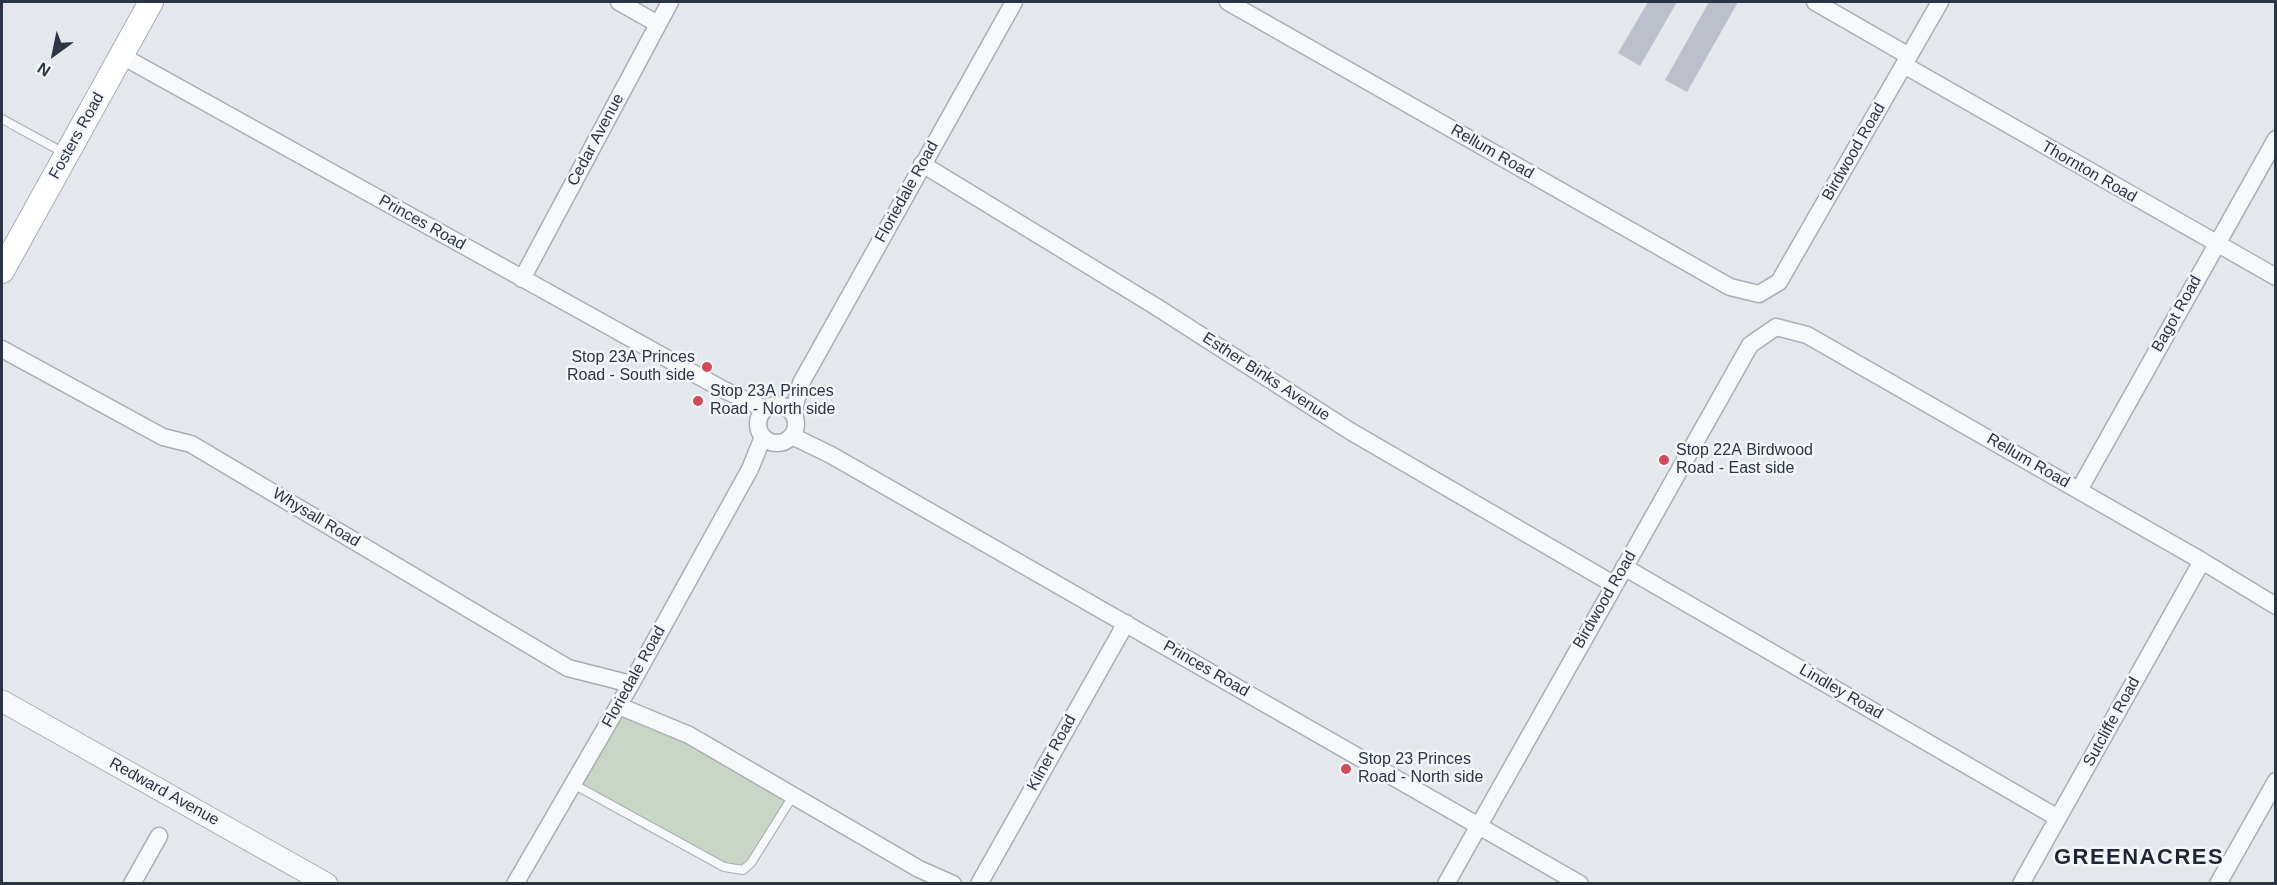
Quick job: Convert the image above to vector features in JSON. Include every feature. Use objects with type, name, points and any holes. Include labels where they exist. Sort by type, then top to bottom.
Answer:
[{"type":"main road","name":"Fosters Road","points":[[2,271],[151,2]]},
{"type":"street","points":[[618,2],[658,24]]},
{"type":"street","name":"Cedar Avenue","points":[[522,279],[670,2]]},
{"type":"street","name":"Floriedale Road","points":[[515,884],[619,706],[750,469],[780,430],[801,383],[1014,2]]},
{"type":"street","name":"Rellum Road","points":[[1228,2],[1730,287],[1759,294]]},
{"type":"street","name":"Thornton Road","points":[[1815,2],[1906,61],[2216,245],[2276,277]]},
{"type":"street","name":"Birdwood Road","points":[[1759,294],[1779,282],[1940,2]]},
{"type":"street","name":"Princes Road","points":[[122,56],[722,389],[780,430],[831,455],[1580,884]]},
{"type":"street","name":"Bagot Road","points":[[2079,490],[2276,138]]},
{"type":"street","name":"Esther Binks Avenue","points":[[922,164],[1155,306],[1350,431],[1613,584]]},
{"type":"street","name":"Rellum Road","points":[[1776,327],[1807,335],[2202,561],[2276,606]]},
{"type":"street","name":"Birdwood Road","points":[[1446,884],[1613,584],[1750,345],[1776,327]]},
{"type":"street","name":"Whysall Road","points":[[2,349],[163,437],[191,444],[568,668],[631,684]]},
{"type":"street","name":"Floriedale Road","points":[[771,406],[801,383]]},
{"type":"street","name":"Princes Road","points":[[722,389],[771,406],[780,430]]},
{"type":"street","points":[[771,406],[780,430]]},
{"type":"street","name":"Sutcliffe Road","points":[[2021,884],[2202,561]]},
{"type":"street","name":"Lindley Road","points":[[1624,567],[2058,818]]},
{"type":"street","name":"Kilner Road","points":[[979,884],[1126,623]]},
{"type":"street","name":"Redward Avenue","points":[[2,702],[327,884]]},
{"type":"street","points":[[619,706],[689,735],[919,869],[953,884]]},
{"type":"street","points":[[2218,884],[2274,787]]},
{"type":"street","points":[[132,884],[159,836]]},
{"type":"lane","points":[[2,119],[67,154]]},
{"type":"lane","points":[[573,784],[724,867],[743,870],[751,863],[793,796]]},
{"type":"green space","points":[[619,706],[793,796],[743,870],[724,867],[573,784]]},
{"type":"building","points":[[1648,2],[1677,2],[1640,66],[1618,53]]},
{"type":"building","points":[[1709,2],[1738,2],[1687,92],[1665,80]]},
{"type":"place","name":"Stop 23A Princes Road - South side","points":[[707,367]]},
{"type":"place","name":"Stop 23A Princes Road - North side","points":[[698,401]]},
{"type":"place","name":"Stop 22A Birdwood Road - East side","points":[[1664,460]]},
{"type":"place","name":"Stop 23 Princes Road - North side","points":[[1346,769]]},
{"type":"district","name":"GREENACRES","points":[[2139,858]]}]
